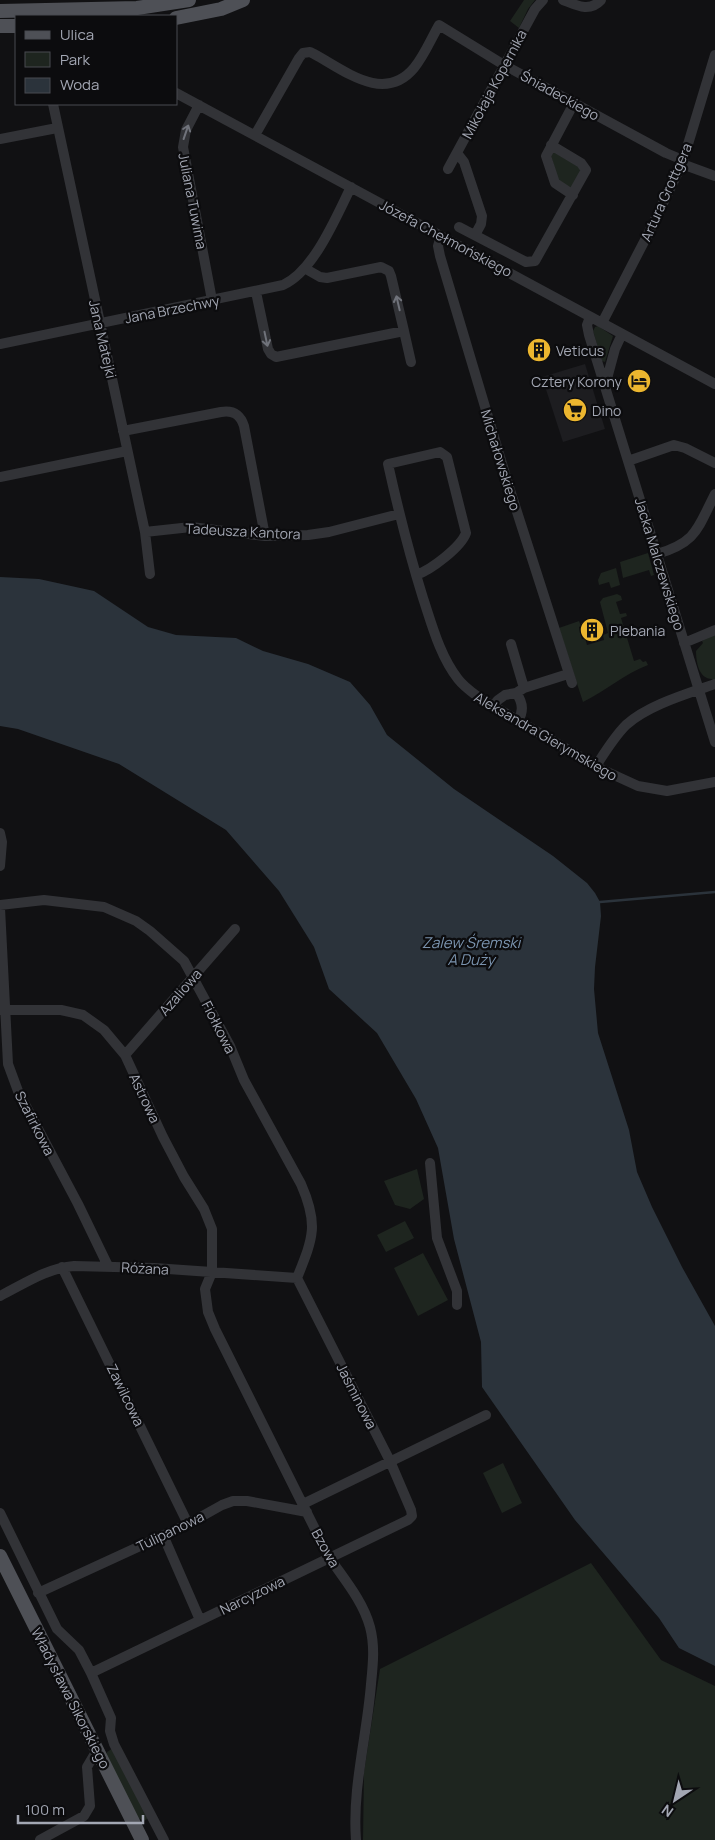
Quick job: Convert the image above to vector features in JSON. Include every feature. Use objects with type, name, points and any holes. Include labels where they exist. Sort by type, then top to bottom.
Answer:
[{"type":"main road","points":[[0,11],[124,12],[189,0]]},
{"type":"main road","points":[[178,18],[221,9],[243,0]]},
{"type":"main road","points":[[0,26],[15,26]]},
{"type":"main road","name":"Władysława Sikorskiego","points":[[0,1556],[142,1840]]},
{"type":"street","name":"Mikołaja Kopernika","points":[[448,169],[504,64],[535,9],[543,0]]},
{"type":"street","points":[[562,0],[588,8],[595,6],[601,0]]},
{"type":"street","name":"Śniadeckiego","points":[[255,135],[300,56],[304,53],[310,52],[365,82],[386,84],[400,79],[414,68],[439,25],[574,103],[682,162],[715,176]]},
{"type":"street","name":"Artura Grottgera","points":[[602,323],[648,236],[682,162],[711,86],[715,55]]},
{"type":"street","name":"Józefa Chełmońskiego","points":[[178,94],[715,384]]},
{"type":"street","points":[[573,195],[554,181],[546,158],[574,103]]},
{"type":"street","name":"Jana Matejki","points":[[53,105],[145,532],[150,574]]},
{"type":"street","name":"Juliana Tuwima","points":[[198,105],[186,130],[183,147],[212,300]]},
{"type":"street","points":[[0,139],[57,128]]},
{"type":"street","points":[[459,227],[523,261],[533,262],[538,257],[586,172],[585,166],[551,146]]},
{"type":"street","points":[[456,153],[464,162],[482,216],[481,224],[475,235]]},
{"type":"street","name":"Jana Brzechwy","points":[[0,344],[283,285],[306,269],[351,187]]},
{"type":"street","name":"Michałowskiego","points":[[442,236],[438,246],[440,256],[500,458],[570,679],[520,691]]},
{"type":"street","points":[[306,269],[324,278],[381,267],[389,271],[411,362]]},
{"type":"street","points":[[256,292],[268,349],[276,357],[404,331]]},
{"type":"street","name":"Jacka Malczewskiego","points":[[590,317],[588,331],[715,742]]},
{"type":"street","points":[[605,387],[615,350],[622,334]]},
{"type":"street","points":[[123,431],[221,412],[230,411],[238,415],[244,426],[265,536]]},
{"type":"street","points":[[628,461],[674,445],[685,448],[715,463]]},
{"type":"street","points":[[0,477],[127,451]]},
{"type":"street","name":"Aleksandra Gierymskiego","points":[[416,576],[433,567],[465,536],[466,530],[448,460],[443,453],[436,452],[388,464],[416,576],[437,639],[453,671],[468,689],[493,706],[624,781],[650,789],[676,790],[715,782]]},
{"type":"street","points":[[657,554],[679,547],[690,539],[715,494]]},
{"type":"street","name":"Tadeusza Kantora","points":[[145,532],[190,527],[265,536],[286,536],[329,532],[399,514]]},
{"type":"street","points":[[684,643],[715,630]]},
{"type":"street","points":[[511,644],[522,707],[522,714],[518,721]]},
{"type":"street","points":[[596,766],[618,734],[633,719],[650,709],[715,684]]},
{"type":"street","points":[[493,706],[501,697],[520,691]]},
{"type":"street","points":[[0,833],[2,842],[0,866]]},
{"type":"street","name":"Fiołkowa","points":[[0,906],[44,900],[104,907],[136,921],[184,961],[230,1046],[244,1080],[301,1184],[308,1202],[313,1219],[313,1228],[310,1246],[297,1278]]},
{"type":"street","name":"Szafirkowa","points":[[0,906],[3,1009],[8,1064],[18,1091],[78,1204],[108,1266]]},
{"type":"street","name":"Azaliowa","points":[[125,1055],[235,929]]},
{"type":"street","name":"Astrowa","points":[[3,1009],[61,1010],[83,1015],[104,1030],[125,1055],[163,1137],[204,1210],[212,1229],[212,1272]]},
{"type":"street","points":[[430,1163],[437,1238],[457,1291],[457,1305]]},
{"type":"street","name":"Różana","points":[[0,1296],[47,1272],[62,1267],[108,1266],[297,1278]]},
{"type":"street","name":"Zawilcowa","points":[[62,1267],[188,1524]]},
{"type":"street","name":"Bzowa","points":[[212,1272],[205,1288],[208,1312],[215,1329],[330,1557],[350,1587],[370,1626],[374,1646],[371,1693],[356,1803],[356,1840]]},
{"type":"street","name":"Jaśminowa","points":[[297,1278],[390,1461],[412,1516]]},
{"type":"street","points":[[305,1508],[390,1461],[486,1415]]},
{"type":"street","name":"Tulipanowa","points":[[38,1593],[188,1524],[233,1501],[247,1500],[305,1508]]},
{"type":"street","name":"Władysława Sikorskiego","points":[[0,1513],[57,1629],[79,1650],[91,1673],[111,1718],[110,1731],[114,1744],[164,1840]]},
{"type":"street","name":"Narcyzowa","points":[[91,1673],[408,1520],[412,1516]]},
{"type":"street","points":[[163,1534],[200,1620]]},
{"type":"street","points":[[40,1840],[84,1816],[90,1806],[87,1766],[97,1750]]},
{"type":"shaded area","points":[[585,364],[605,429],[563,442],[542,377]]},
{"type":"green space","points":[[524,0],[535,0],[528,9],[519,28],[510,21]]},
{"type":"green space","points":[[553,153],[557,153],[578,165],[582,171],[572,188],[559,183],[551,156]]},
{"type":"green space","points":[[598,326],[613,336],[605,362],[602,361],[593,331]]},
{"type":"green space","points":[[648,553],[654,575],[651,576],[649,570],[623,578],[620,562]]},
{"type":"green space","points":[[616,568],[620,585],[611,588],[609,582],[599,585],[598,580],[601,573]]},
{"type":"green space","points":[[617,594],[621,596],[622,600],[616,602],[620,614],[626,613],[627,616],[621,618],[634,661],[640,659],[643,662],[646,661],[648,665],[583,702],[559,628],[579,621],[582,639],[585,638],[587,645],[604,640],[603,635],[608,633],[600,602],[603,598]]},
{"type":"green space","points":[[715,634],[714,681],[701,673],[696,651],[703,643],[702,641]]},
{"type":"green space","points":[[417,1169],[424,1199],[410,1209],[395,1205],[384,1181]]},
{"type":"green space","points":[[405,1221],[414,1238],[386,1252],[377,1235]]},
{"type":"green space","points":[[423,1253],[448,1300],[418,1316],[394,1268]]},
{"type":"green space","points":[[503,1463],[522,1503],[502,1513],[483,1473]]},
{"type":"green space","points":[[591,1563],[661,1660],[715,1686],[715,1840],[363,1840],[364,1772],[380,1669]]},
{"type":"green space","points":[[113,1748],[147,1814],[147,1819],[144,1821],[138,1818],[106,1756],[107,1752]]},
{"type":"water","name":"Zalew Śremski A Duży","points":[[0,577],[39,579],[94,591],[148,627],[176,635],[236,638],[263,651],[308,664],[350,682],[370,705],[387,735],[454,789],[553,856],[587,883],[595,893],[600,902],[601,916],[594,989],[598,1033],[629,1130],[637,1172],[682,1267],[715,1326],[715,1666],[679,1648],[659,1618],[575,1520],[482,1387],[481,1342],[454,1239],[438,1148],[416,1099],[377,1033],[329,989],[314,947],[279,891],[226,830],[119,764],[18,729],[0,726]]},
{"type":"waterway","points":[[600,902],[715,892]]},
{"type":"place","name":"Veticus","points":[[539,350]]},
{"type":"place","name":"Cztery Korony","points":[[639,381]]},
{"type":"place","name":"Dino","points":[[575,410]]},
{"type":"place","name":"Plebania","points":[[592,630]]}]
